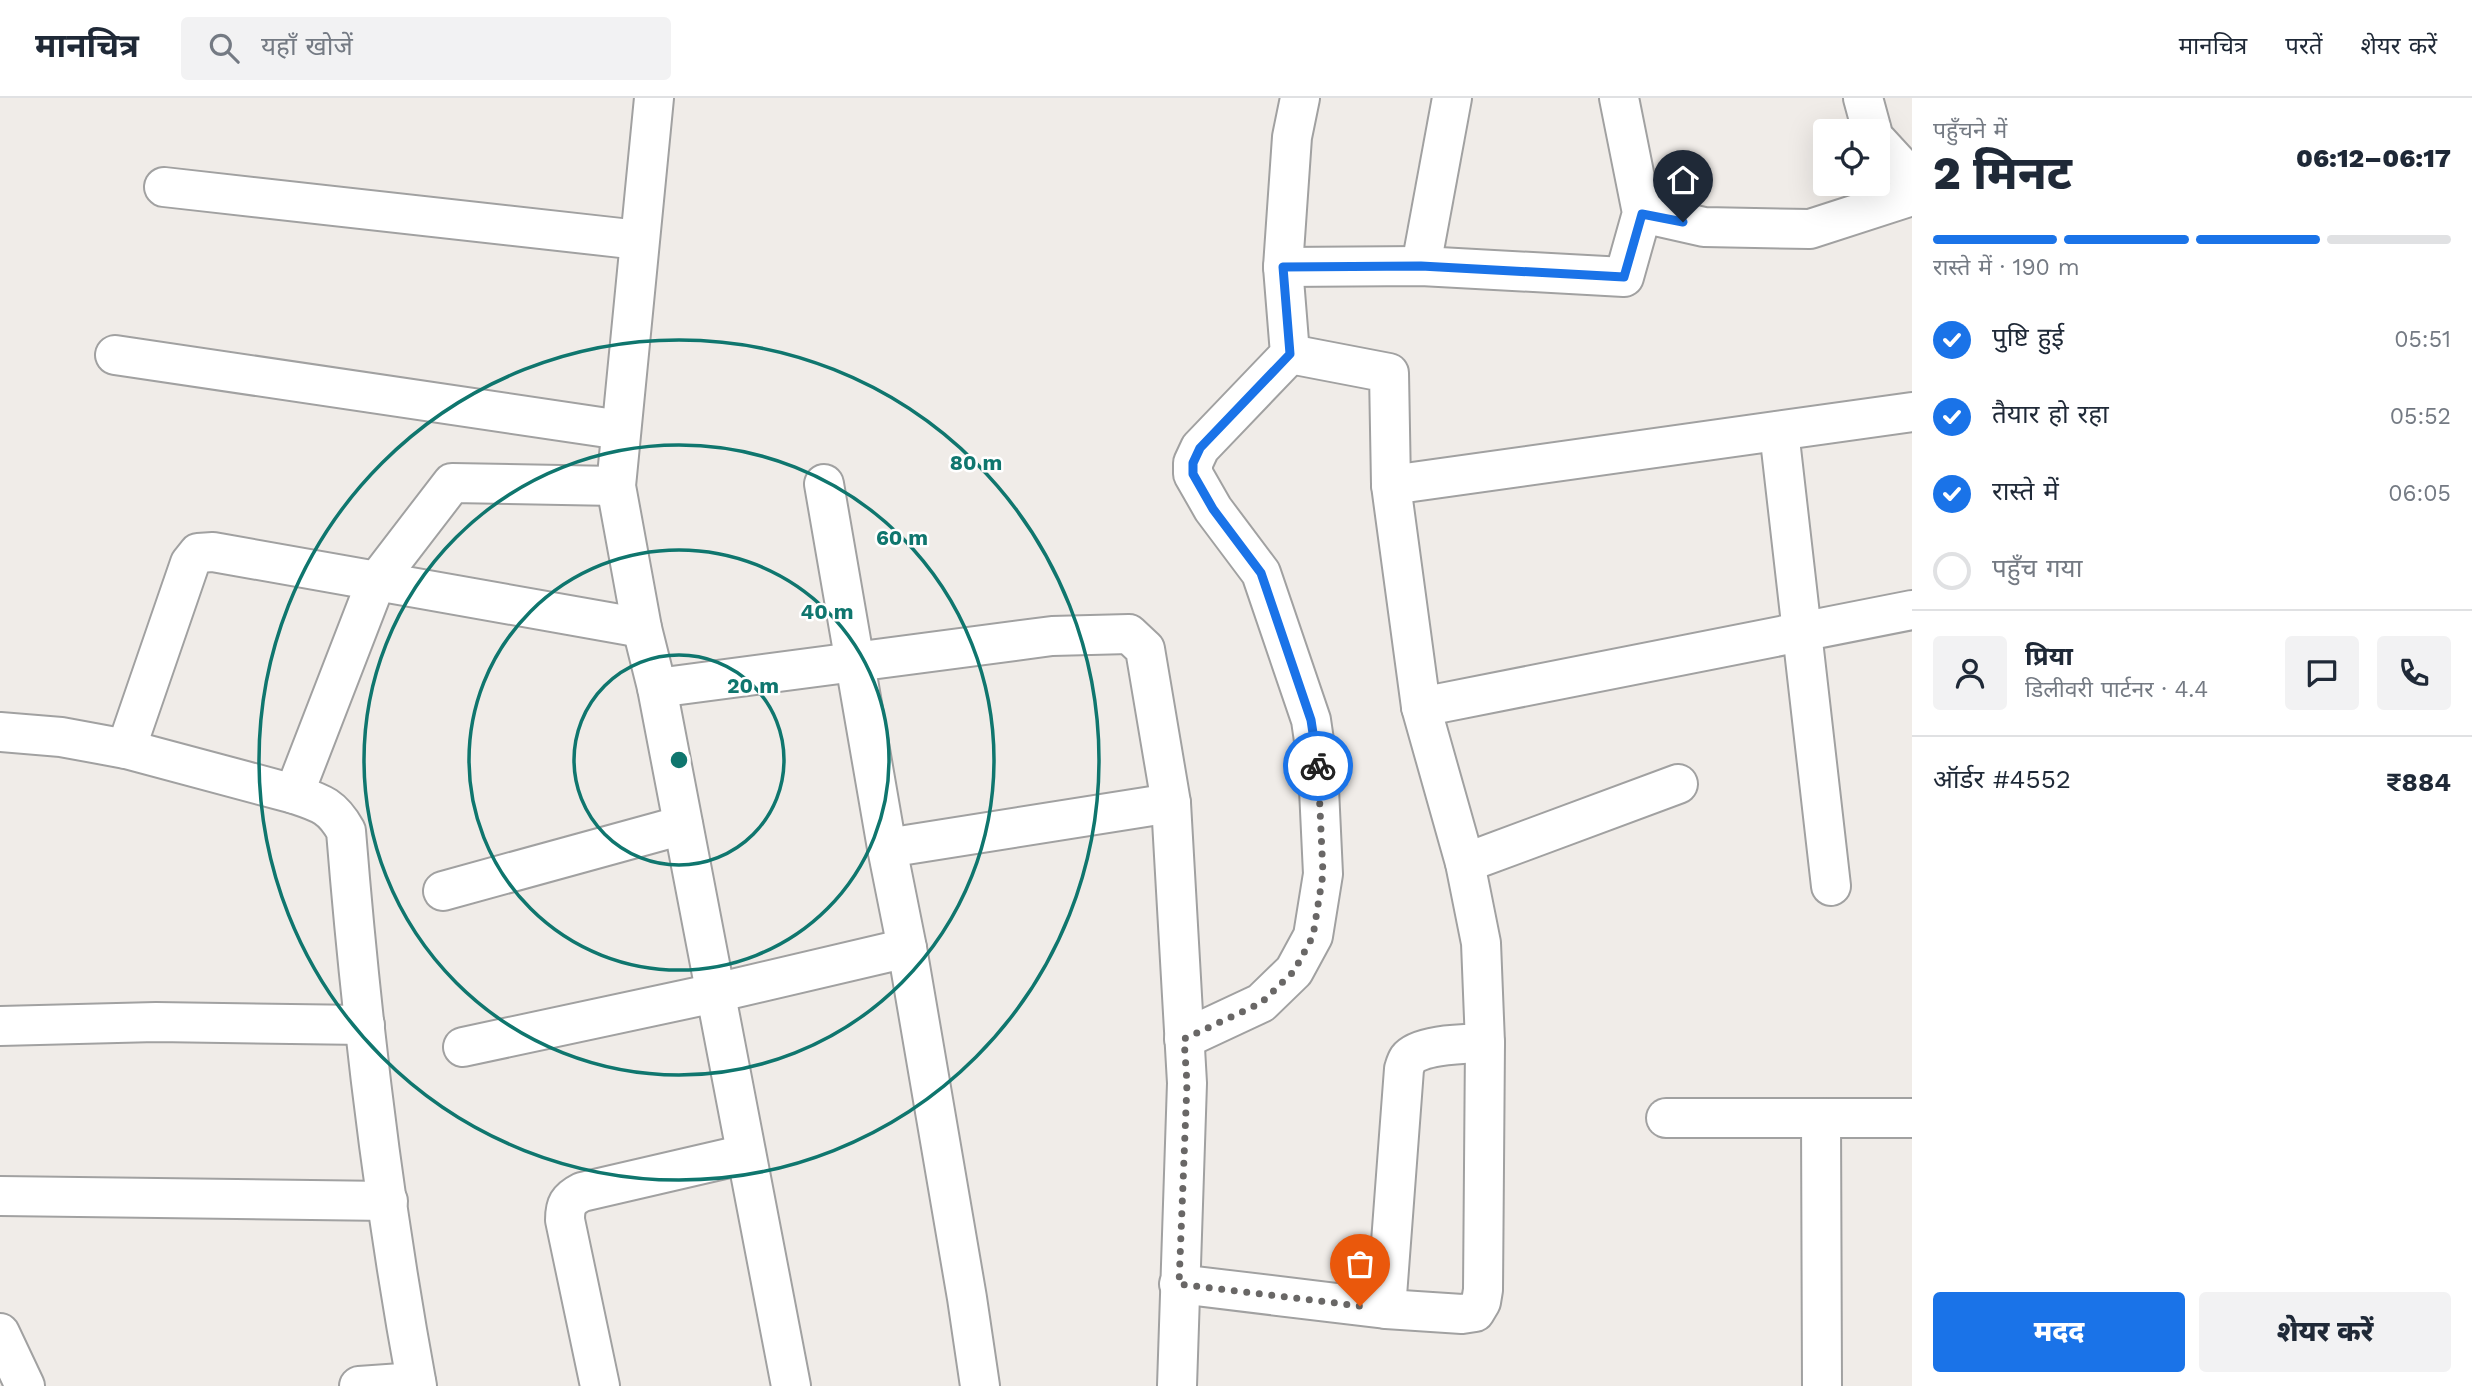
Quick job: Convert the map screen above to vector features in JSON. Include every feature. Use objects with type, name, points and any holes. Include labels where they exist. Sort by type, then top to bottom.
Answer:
[{"type":"street","points":[[654,98],[615,486],[642,628],[657,688],[791,1386]]},
{"type":"street","points":[[1184,1039],[1261,1003],[1294,971],[1313,936],[1323,874],[1318,768],[1311,720],[1288,647],[1261,573],[1213,509],[1193,474],[1193,463],[1200,448],[1290,354],[1283,267],[1292,137],[1300,98]]},
{"type":"street","points":[[1421,266],[1452,98]]},
{"type":"street","points":[[1283,267],[1421,266],[1624,277],[1642,214],[1619,98]]},
{"type":"street","points":[[1863,98],[1869,119]]},
{"type":"street","points":[[1890,155],[1912,179]]},
{"type":"street","points":[[164,187],[639,240]]},
{"type":"street","points":[[1642,214],[1704,227],[1810,229],[1912,196]]},
{"type":"street","points":[[1179,1284],[1386,1309],[1462,1314],[1475,1312],[1481,1302],[1485,1043],[1481,943],[1465,863],[1421,707],[1391,485],[1389,373],[1290,354]]},
{"type":"street","points":[[114,355],[621,430]]},
{"type":"street","points":[[1391,485],[1912,412]]},
{"type":"street","points":[[1779,431],[1831,886]]},
{"type":"street","points":[[294,794],[376,582],[452,484],[615,486]]},
{"type":"street","points":[[824,484],[907,948],[980,1386]]},
{"type":"street","points":[[126,749],[190,563],[198,553],[213,552],[642,628]]},
{"type":"street","points":[[1421,707],[1912,610]]},
{"type":"street","points":[[657,688],[1052,636],[1129,634],[1145,649],[1171,803],[1187,1083],[1177,1386]]},
{"type":"street","points":[[0,732],[61,737],[126,749],[294,794],[319,802],[337,815],[346,831],[358,975],[387,1201],[399,1290],[417,1384],[359,1386]]},
{"type":"street","points":[[1465,863],[1678,784]]},
{"type":"street","points":[[887,848],[1171,803]]},
{"type":"street","points":[[443,891],[683,825]]},
{"type":"street","points":[[463,1047],[715,993],[907,948]]},
{"type":"street","points":[[0,1026],[156,1022],[365,1025]]},
{"type":"street","points":[[1386,1309],[1404,1069],[1409,1057],[1418,1052],[1431,1048],[1485,1043]]},
{"type":"street","points":[[1666,1118],[1912,1118]]},
{"type":"street","points":[[1821,1118],[1822,1386]]},
{"type":"street","points":[[600,1386],[565,1220],[565,1207],[571,1198],[582,1192],[746,1154]]},
{"type":"street","points":[[0,1196],[387,1201]]},
{"type":"street","points":[[0,1333],[25,1386]]},
{"type":"way so far","points":[[1318,766],[1323,874],[1313,936],[1294,971],[1261,1003],[1184,1039],[1187,1083],[1179,1284],[1360,1306]]},
{"type":"route","points":[[1318,766],[1311,720],[1261,573],[1213,509],[1193,474],[1193,463],[1200,448],[1290,354],[1283,267],[1421,266],[1624,277],[1642,214],[1683,222]]}]
